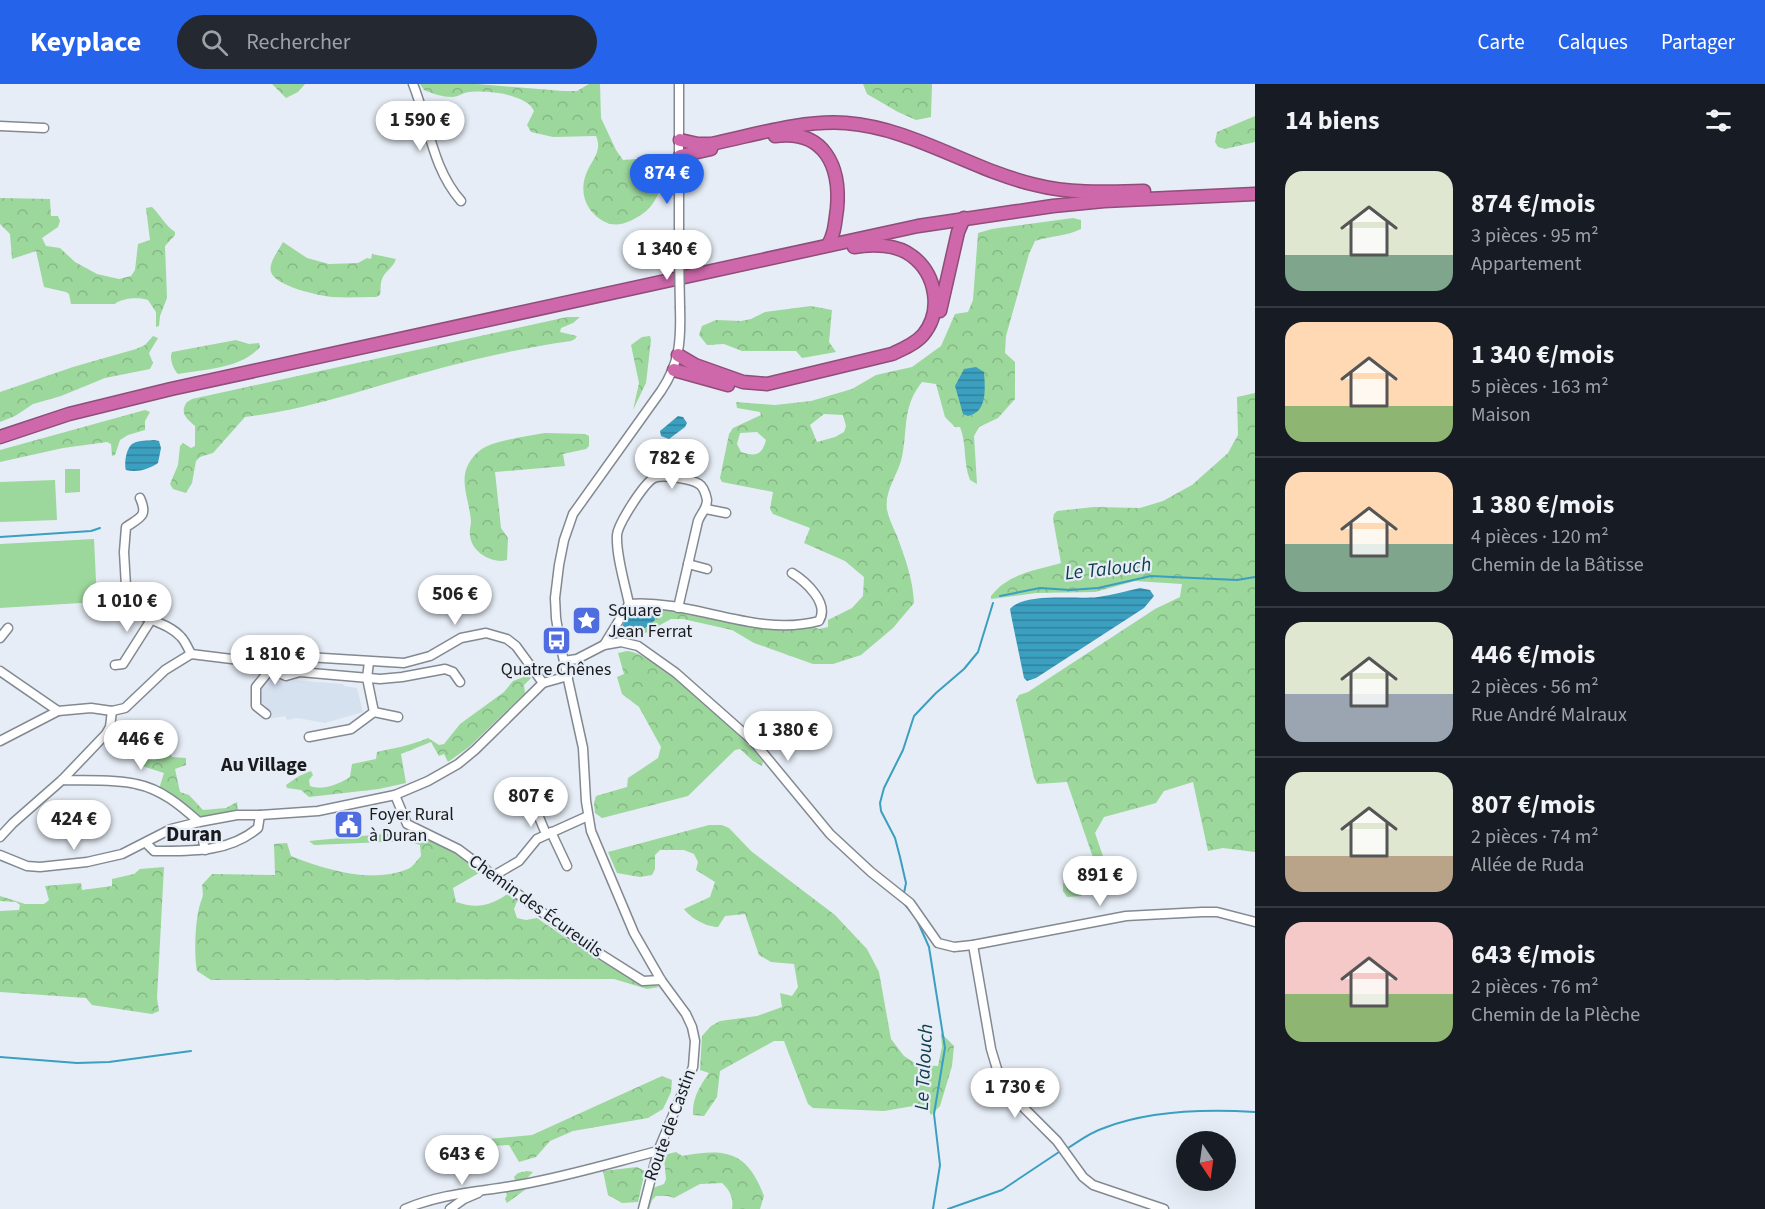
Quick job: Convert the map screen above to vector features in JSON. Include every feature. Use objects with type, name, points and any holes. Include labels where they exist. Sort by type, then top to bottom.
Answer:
[{"type":"highway","points":[[680,140],[711,144],[800,125],[846,123],[893,132],[1014,179],[1058,190],[1081,192],[1200,191],[1217,195]]},
{"type":"highway","points":[[680,156],[778,136],[791,135],[812,141],[825,153],[837,179],[834,234],[823,246]]},
{"type":"highway","points":[[0,437],[69,414],[171,390],[823,246],[964,218],[1094,202],[1255,194]]},
{"type":"highway","points":[[674,370],[740,388],[758,390],[776,389],[899,360],[929,340],[936,325],[958,232],[964,218]]},
{"type":"highway","points":[[678,355],[695,365],[743,382],[767,384],[892,354],[908,347],[922,336],[932,321],[935,306],[934,292],[927,270],[911,255],[891,247],[866,245],[830,250],[823,246]]},
{"type":"street","points":[[413,84],[439,167],[446,182],[461,201]]},
{"type":"street","name":"Route de Castin","points":[[643,1209],[658,1151],[688,1080],[695,1054],[692,1027],[634,933],[595,841],[588,816],[583,748],[564,661],[556,618],[555,598],[559,565],[568,528],[580,502],[661,391],[674,370],[678,355],[680,346],[679,84]]},
{"type":"street","points":[[0,126],[44,128]]},
{"type":"street","points":[[604,645],[629,604],[617,534],[621,522],[650,480],[659,476],[699,484],[706,494],[706,508],[698,520],[678,608]]},
{"type":"street","points":[[140,498],[144,513],[126,527],[124,552],[126,601],[133,610],[180,635],[191,654]]},
{"type":"street","points":[[706,508],[726,513]]},
{"type":"street","points":[[688,564],[707,569]]},
{"type":"street","points":[[629,604],[657,603],[743,622],[773,625],[819,621],[822,616],[815,594],[804,581],[792,573]]},
{"type":"street","points":[[115,665],[123,664],[151,620]]},
{"type":"street","points":[[0,638],[8,628]]},
{"type":"street","points":[[0,741],[58,711],[91,708],[112,711],[125,708],[165,669],[191,654],[248,661],[272,662],[291,656],[404,663],[430,656],[461,638],[486,633],[497,634],[516,646],[543,683]]},
{"type":"street","points":[[564,661],[577,659],[604,645],[621,642],[638,646],[676,673],[734,723],[768,758],[830,834],[871,872],[910,903],[938,943],[954,947],[973,945],[1126,916],[1209,912],[1255,922]]},
{"type":"street","points":[[272,662],[278,672],[286,676],[300,672],[367,678],[402,677],[446,669],[453,672],[460,682]]},
{"type":"street","points":[[266,714],[256,706],[255,691],[272,662]]},
{"type":"street","points":[[369,662],[367,678],[374,712]]},
{"type":"street","points":[[0,671],[58,711]]},
{"type":"street","points":[[0,855],[27,866],[51,867],[109,858],[146,843],[171,829],[199,822],[237,815],[329,810],[395,795],[428,781],[458,764],[490,737],[543,683],[568,676]]},
{"type":"street","points":[[0,837],[62,780],[106,734],[110,727],[112,711]]},
{"type":"street","points":[[309,737],[351,729],[374,712],[398,717]]},
{"type":"street","points":[[62,780],[134,783],[148,787],[177,803],[199,822]]},
{"type":"street","name":"Chemin des Écureuils","points":[[395,795],[407,824],[458,849],[583,943],[643,981],[661,980]]},
{"type":"street","points":[[534,805],[567,866]]},
{"type":"street","points":[[146,843],[154,851],[205,850],[233,844],[250,834],[259,825],[260,815]]},
{"type":"street","points":[[495,875],[519,861],[532,844],[549,833],[588,816]]},
{"type":"street","points":[[202,836],[205,850]]},
{"type":"street","points":[[973,945],[991,1049],[997,1069],[1015,1099],[1057,1141],[1083,1177],[1093,1185],[1164,1209]]},
{"type":"street","points":[[405,1209],[434,1198],[520,1185],[658,1151]]},
{"type":"street","points":[[450,1209],[464,1199],[489,1188]]},
{"type":"shaded area","points":[[268,678],[343,684],[357,688],[363,712],[325,723],[297,718],[287,720],[285,716],[269,719],[266,706],[259,701],[259,692]]},
{"type":"green space","points":[[272,84],[305,84],[298,92],[286,98]]},
{"type":"green space","points":[[420,84],[477,84],[577,91],[589,84],[600,84],[601,118],[616,150],[623,160],[650,158],[664,176],[656,198],[646,211],[627,222],[613,224],[603,221],[588,207],[583,188],[586,174],[598,147],[596,136],[553,137],[531,132],[527,125],[534,111],[530,105],[506,94],[468,92],[454,97],[445,96],[424,90]]},
{"type":"green space","points":[[863,84],[932,84],[931,117],[916,120],[898,112],[867,94]]},
{"type":"green space","points":[[1255,116],[1255,142],[1225,149],[1218,147],[1215,142],[1217,132]]},
{"type":"green space","points":[[0,198],[50,199],[51,216],[58,216],[60,221],[58,227],[42,238],[46,246],[60,248],[75,262],[97,274],[119,279],[131,276],[135,270],[138,244],[150,240],[146,208],[152,207],[175,232],[165,246],[167,298],[159,326],[156,327],[156,312],[148,300],[122,300],[115,304],[71,304],[69,294],[66,292],[44,287],[36,251],[12,259],[10,234],[0,224]]},
{"type":"green space","points":[[1073,218],[1081,220],[1081,229],[1035,241],[1029,254],[1006,336],[1005,353],[1015,362],[1015,399],[998,418],[979,427],[974,436],[977,484],[970,480],[968,474],[960,427],[955,427],[945,417],[936,384],[922,382],[911,400],[902,457],[889,490],[887,510],[908,569],[914,603],[893,628],[861,655],[833,664],[813,664],[754,643],[732,630],[683,619],[671,619],[640,636],[632,634],[650,625],[645,610],[636,610],[646,607],[811,626],[819,629],[828,627],[828,620],[852,608],[863,596],[864,577],[845,561],[804,543],[810,528],[773,514],[770,509],[773,492],[722,482],[720,478],[729,434],[733,428],[761,415],[760,412],[737,408],[736,402],[775,405],[811,401],[852,389],[876,375],[912,367],[941,346],[955,314],[968,312],[973,300],[978,233]],"holes":[[[824,414],[843,415],[846,426],[844,432],[835,437],[817,442],[810,425]],[[757,432],[766,440],[763,449],[758,454],[741,452],[737,444],[740,433]]]},
{"type":"green space","points":[[283,242],[307,258],[329,264],[358,263],[367,258],[371,259],[372,254],[396,259],[382,279],[380,295],[376,297],[326,296],[289,286],[274,277],[270,268]]},
{"type":"green space","points":[[811,306],[832,310],[829,342],[836,352],[802,358],[796,351],[742,351],[724,344],[707,345],[699,335],[702,326],[716,320],[741,321],[765,312]]},
{"type":"green space","points":[[567,317],[580,317],[561,328],[560,332],[577,336],[571,341],[476,359],[321,402],[245,417],[213,453],[200,457],[196,461],[192,483],[186,493],[173,489],[170,484],[178,465],[180,446],[183,443],[191,448],[195,446],[195,426],[184,413],[187,402],[192,399]]},
{"type":"green space","points":[[153,336],[158,338],[149,353],[153,363],[150,369],[105,378],[61,396],[33,404],[15,416],[0,422],[0,392],[73,367],[136,349],[145,345]]},
{"type":"green space","points":[[650,336],[646,383],[633,410],[639,383],[631,345],[642,337]]},
{"type":"green space","points":[[236,340],[249,344],[259,343],[260,347],[243,360],[222,367],[178,374],[173,366],[172,352]]},
{"type":"green space","points":[[1255,393],[1255,852],[1223,848],[1208,851],[1193,782],[1164,791],[1156,803],[1104,817],[1095,833],[1111,879],[1081,896],[1067,897],[1063,891],[1063,883],[1098,872],[1067,782],[1037,784],[1034,778],[1016,700],[1019,695],[1028,692],[1155,609],[1180,597],[1182,584],[1135,581],[1095,592],[1036,593],[991,599],[991,596],[998,588],[1014,578],[1061,563],[1053,519],[1057,511],[1094,507],[1140,508],[1163,501],[1192,485],[1228,453],[1238,435],[1237,397]]},
{"type":"green space","points":[[145,410],[150,412],[145,421],[145,430],[120,440],[115,455],[112,456],[111,444],[107,442],[63,448],[0,462],[0,450]]},
{"type":"green space","points":[[545,433],[585,434],[589,436],[589,446],[586,449],[563,454],[565,466],[495,472],[501,528],[508,538],[507,560],[489,558],[478,551],[471,541],[471,521],[465,485],[466,468],[483,448]]},
{"type":"green space","points":[[65,469],[80,469],[80,492],[65,493]]},
{"type":"green space","points":[[55,480],[57,520],[0,522],[0,482]]},
{"type":"green space","points":[[94,539],[97,602],[0,608],[0,544]]},
{"type":"green space","points":[[627,651],[656,664],[692,692],[752,748],[763,762],[762,766],[740,749],[735,750],[688,796],[602,818],[595,813],[596,796],[627,787],[628,778],[658,758],[661,747],[639,707],[622,694],[617,677],[624,674],[618,653]]},
{"type":"green space","points":[[529,675],[531,678],[524,685],[525,693],[469,747],[448,762],[444,754],[439,756],[431,742],[401,754],[406,783],[379,789],[309,797],[301,790],[287,788],[286,785],[311,771],[313,775],[309,780],[310,786],[320,788],[336,784],[350,777],[352,764],[376,759],[377,752],[428,738],[439,745],[444,744],[460,724],[504,692],[513,681]]},
{"type":"green space","points":[[168,747],[172,757],[186,758],[186,765],[175,769],[180,792],[189,795],[203,810],[226,808],[237,802],[238,812],[199,819],[159,789],[164,773],[142,766],[145,760],[156,760],[159,752]]},
{"type":"green space","points":[[709,825],[722,825],[729,828],[751,851],[835,915],[867,949],[879,972],[891,1039],[904,1056],[918,1065],[938,1066],[942,1047],[941,1033],[954,1046],[952,1066],[940,1106],[931,1115],[926,1105],[884,1111],[813,1108],[808,1104],[784,1041],[774,1041],[720,1071],[717,1097],[704,1116],[693,1115],[695,1098],[709,1073],[700,1070],[702,1036],[711,1026],[720,1021],[757,1016],[782,1007],[780,993],[792,996],[798,987],[794,964],[771,962],[759,955],[745,914],[725,916],[718,927],[714,927],[694,919],[684,909],[710,897],[715,882],[696,870],[698,862],[694,854],[684,850],[660,850],[655,855],[655,869],[652,875],[640,877],[617,873],[608,852]]},
{"type":"green space","points":[[419,827],[461,845],[491,866],[453,888],[456,902],[484,905],[510,892],[518,899],[514,909],[517,918],[526,920],[537,918],[612,968],[660,987],[647,989],[614,979],[211,980],[197,971],[196,931],[203,895],[202,885],[212,874],[275,875],[274,844],[287,843],[291,856],[319,866],[364,875],[394,873],[413,865],[421,856],[420,845],[408,841],[314,845],[309,841],[404,832]]},
{"type":"green space","points":[[164,867],[157,998],[159,1011],[152,1014],[92,1005],[86,998],[0,992],[0,911],[19,910],[20,905],[16,902],[0,901],[0,896],[25,904],[44,904],[49,900],[45,886],[81,883],[82,890],[112,886],[112,879],[134,874],[140,869]]},
{"type":"green space","points":[[662,1076],[672,1080],[671,1092],[663,1109],[648,1118],[573,1131],[550,1141],[536,1157],[519,1162],[509,1145],[492,1146],[479,1156],[469,1151],[457,1152],[446,1165],[437,1168],[427,1161],[429,1152],[446,1143],[532,1135]]},
{"type":"green space","points":[[676,1152],[682,1156],[723,1153],[742,1161],[757,1181],[764,1196],[760,1209],[732,1209],[731,1195],[722,1183],[700,1184],[674,1198],[656,1196],[649,1209],[646,1209],[650,1189],[664,1184],[666,1179],[664,1158]]},
{"type":"green space","points":[[637,1167],[645,1171],[638,1202],[622,1203],[608,1195],[603,1171]]},
{"type":"green space","points":[[533,1172],[526,1179],[526,1189],[507,1203],[505,1191],[516,1183],[514,1177],[518,1173]]},
{"type":"water","points":[[976,367],[984,372],[984,398],[979,410],[968,416],[963,414],[955,386],[964,369]]},
{"type":"water","points":[[678,416],[683,417],[687,423],[685,427],[669,439],[661,436],[660,431]]},
{"type":"water","points":[[138,441],[159,441],[161,448],[158,463],[143,470],[126,470],[126,455],[131,445]]},
{"type":"water","points":[[1140,588],[1150,590],[1154,596],[1144,608],[1036,678],[1027,681],[1024,678],[1010,609],[1027,600],[1089,598]]},
{"type":"water","points":[[636,610],[653,613],[655,620],[641,630],[625,632],[622,628],[625,619]]},
{"type":"waterway","points":[[0,537],[91,531],[100,528]]},
{"type":"waterway","name":"Le Talouch","points":[[1000,596],[1040,588],[1070,590],[1098,588],[1151,576],[1237,580],[1255,577]]},
{"type":"waterway","name":"Le Talouch","points":[[904,893],[906,883],[895,838],[881,811],[880,803],[884,788],[903,750],[914,716],[964,669],[978,652],[993,603]]},
{"type":"waterway","name":"Le Talouch","points":[[902,901],[912,913]]},
{"type":"waterway","name":"Le Talouch","points":[[917,920],[929,947],[945,1048],[934,1114],[940,1165],[933,1209]]},
{"type":"waterway","points":[[0,1057],[77,1063],[109,1062],[191,1051]]},
{"type":"waterway","points":[[1068,1148],[1099,1130],[1140,1117],[1198,1111],[1255,1112]]},
{"type":"waterway","points":[[948,1209],[1002,1190],[1059,1152]]},
{"type":"place","name":"Square Jean Ferrat","points":[[587,620]]},
{"type":"place","name":"Quatre Chênes","points":[[556,640]]},
{"type":"place","name":"Foyer Rural à Duran","points":[[348,824]]},
{"type":"district","name":"Au Village","points":[[264,765]]},
{"type":"district","name":"Duran","points":[[194,834]]}]
